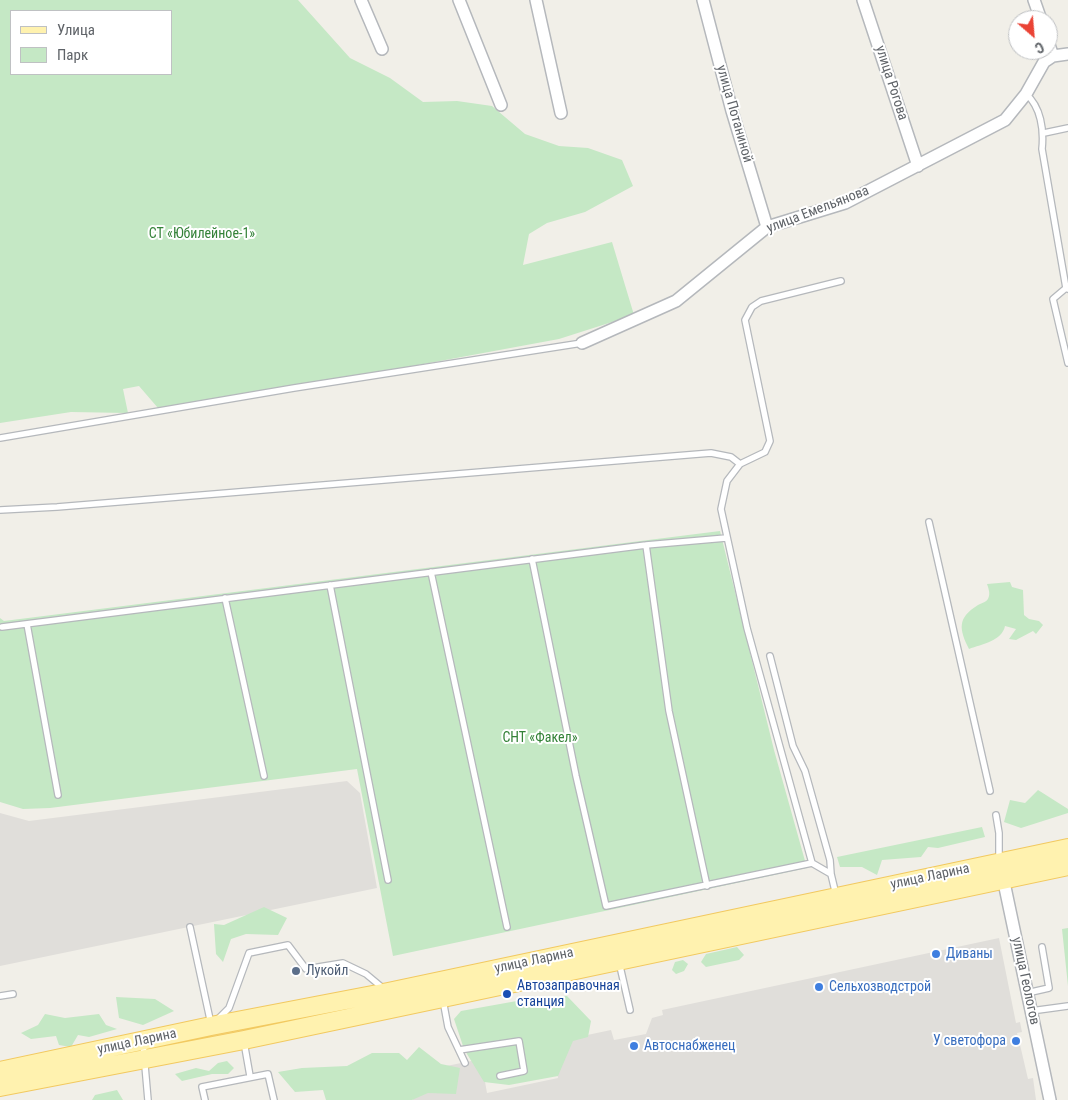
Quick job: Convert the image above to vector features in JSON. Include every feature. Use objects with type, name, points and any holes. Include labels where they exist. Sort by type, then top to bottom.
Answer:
[{"type":"main road","name":"улица Ларина","points":[[0,1071],[142,1040],[388,992],[1068,848]]},
{"type":"main road","name":"улица Ларина","points":[[0,1087],[244,1040],[1068,866]]},
{"type":"street","points":[[361,0],[382,49]]},
{"type":"street","points":[[459,0],[501,104]]},
{"type":"street","points":[[536,0],[561,113]]},
{"type":"street","name":"улица Потаниной","points":[[703,0],[732,112],[767,228]]},
{"type":"street","name":"улица Рогова","points":[[864,0],[918,166]]},
{"type":"street","name":"улица Емельянова","points":[[582,343],[676,301],[767,228],[845,203],[1005,120],[1026,94],[1047,60]]},
{"type":"street","name":"улица Геологов","points":[[999,862],[1050,1100]]},
{"type":"lane","points":[[1026,94],[1034,101],[1044,133],[1042,149],[1067,289],[1052,299],[1068,363]]},
{"type":"lane","points":[[1044,133],[1068,128]]},
{"type":"lane","points":[[812,864],[747,628],[721,509],[727,481],[740,464],[765,452],[770,441],[745,320],[752,306],[761,301],[841,281]]},
{"type":"lane","points":[[0,438],[294,388],[582,343]]},
{"type":"lane","points":[[0,510],[57,507],[711,453],[731,457],[740,464]]},
{"type":"lane","points":[[929,522],[990,791]]},
{"type":"lane","points":[[1,627],[646,545],[726,538]]},
{"type":"lane","points":[[646,545],[669,711],[707,886]]},
{"type":"lane","points":[[532,559],[576,776],[606,906],[812,864],[830,874]]},
{"type":"lane","points":[[432,572],[507,927]]},
{"type":"lane","points":[[330,585],[388,880]]},
{"type":"lane","points":[[225,598],[264,776]]},
{"type":"lane","points":[[27,624],[58,795]]},
{"type":"lane","points":[[770,656],[793,746],[805,771],[828,851],[830,874],[837,896]]},
{"type":"lane","points":[[996,816],[999,834],[999,862]]},
{"type":"lane","points":[[190,926],[211,1026]]},
{"type":"lane","points":[[211,1026],[229,1008],[248,953],[288,945],[306,969],[343,963],[366,974],[388,992]]},
{"type":"lane","points":[[1027,993],[1049,988],[1042,947]]},
{"type":"lane","points":[[618,960],[630,1010]]},
{"type":"lane","points":[[0,996],[13,994]]},
{"type":"lane","points":[[443,998],[448,1027],[465,1063]]},
{"type":"lane","points":[[1031,1010],[1068,1006]]},
{"type":"lane","points":[[142,1040],[148,1100]]},
{"type":"lane","points":[[244,1040],[250,1076]]},
{"type":"lane","points":[[458,1050],[519,1042],[524,1070],[500,1076]]},
{"type":"lane","points":[[204,1100],[202,1087],[250,1076],[268,1074],[274,1100]]},
{"type":"shaded area","points":[[347,781],[360,793],[377,888],[0,966],[0,813],[29,821]]},
{"type":"shaded area","points":[[999,938],[1016,1023],[1020,1022],[1022,1032],[1017,1033],[1028,1079],[1033,1078],[1036,1100],[413,1100],[407,1074],[481,1059],[487,1093],[558,1078],[554,1042],[611,1030],[614,1040],[646,1034],[652,1018],[663,1015],[662,1010]]},
{"type":"green space","name":"СТ «Юбилейное-1»","points":[[0,0],[298,0],[350,58],[390,78],[423,102],[457,101],[492,106],[525,134],[559,146],[588,148],[622,160],[633,186],[585,212],[547,223],[529,234],[523,265],[612,242],[634,315],[559,339],[294,388],[158,408],[139,386],[123,389],[128,413],[71,412],[0,423]]},
{"type":"green space","name":"СНТ «Факел»","points":[[720,531],[774,750],[807,868],[393,956],[357,769],[50,808],[23,809],[0,802],[0,618],[4,621]]},
{"type":"green space","points":[[1010,582],[1012,587],[1023,590],[1024,615],[1029,619],[1039,621],[1043,625],[1036,634],[1033,631],[1016,640],[1009,639],[1016,629],[1005,626],[996,639],[969,649],[963,636],[963,619],[971,610],[987,600],[989,593],[987,584]]},
{"type":"green space","points":[[1038,790],[1068,809],[1068,813],[1021,828],[1004,822],[1010,800],[1025,803]]},
{"type":"green space","points":[[982,827],[985,837],[938,848],[928,847],[921,857],[882,860],[877,875],[862,867],[840,867],[837,857]]},
{"type":"green space","points":[[264,907],[287,918],[278,935],[246,934],[231,939],[223,962],[216,954],[214,924],[224,925]]},
{"type":"green space","points":[[1068,928],[1068,986],[1062,929]]},
{"type":"green space","points":[[737,947],[744,955],[739,960],[706,967],[701,962],[706,954]]},
{"type":"green space","points":[[683,960],[688,964],[684,971],[676,974],[672,970],[675,962]]},
{"type":"green space","points":[[567,996],[591,1021],[588,1037],[573,1041],[558,1076],[509,1085],[484,1082],[464,1049],[454,1019],[461,1011],[539,997]]},
{"type":"green space","points":[[116,997],[155,999],[174,1011],[143,1025],[119,1018]]},
{"type":"green space","points":[[45,1014],[65,1018],[99,1014],[106,1025],[117,1029],[89,1037],[78,1035],[71,1047],[59,1045],[56,1036],[31,1039],[21,1033],[38,1025]]},
{"type":"green space","points":[[419,1047],[441,1064],[460,1068],[456,1094],[428,1093],[412,1100],[326,1100],[323,1090],[295,1092],[278,1072],[302,1068],[347,1066],[372,1053],[399,1053],[407,1060]]},
{"type":"green space","points":[[227,1061],[234,1068],[228,1074],[212,1074],[182,1081],[175,1074],[196,1068],[209,1071],[218,1063]]},
{"type":"green space","points":[[117,1090],[123,1100],[92,1100],[95,1095]]},
{"type":"place","name":"Диваны","points":[[936,954]]},
{"type":"place","name":"Лукойл","points":[[296,971]]},
{"type":"place","name":"Сельхозводстрой","points":[[819,987]]},
{"type":"place","name":"Автозаправочная станция","points":[[507,994]]},
{"type":"place","name":"У светофора","points":[[1016,1041]]},
{"type":"place","name":"Автоснабженец","points":[[634,1046]]}]
